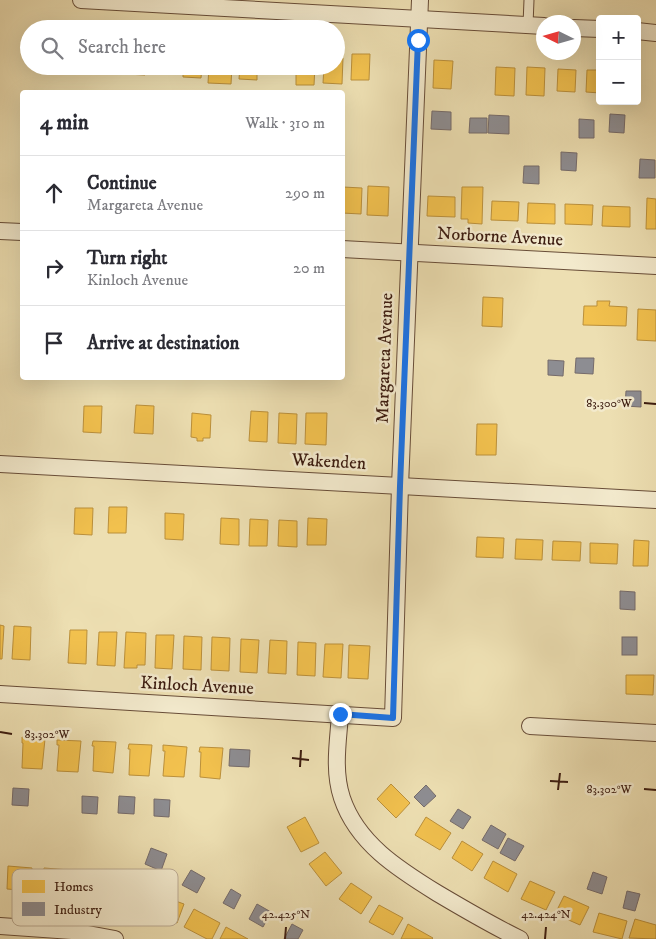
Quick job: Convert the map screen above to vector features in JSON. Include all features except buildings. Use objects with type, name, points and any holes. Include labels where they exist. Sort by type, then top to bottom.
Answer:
[{"type":"street","points":[[81,0],[536,26]]},
{"type":"street","name":"Margareta Avenue","points":[[393,718],[400,486],[420,0]]},
{"type":"street","points":[[581,28],[596,29]]},
{"type":"street","points":[[641,31],[656,32]]},
{"type":"street","points":[[0,231],[20,232]]},
{"type":"street","name":"Norborne Avenue","points":[[345,249],[656,266]]},
{"type":"street","name":"Wakenden","points":[[0,464],[656,500]]},
{"type":"street","name":"Kinloch Avenue","points":[[0,694],[393,718]]},
{"type":"street","points":[[340,714],[337,771],[339,784],[349,814],[357,827],[387,860],[402,871],[464,909],[520,939]]},
{"type":"street","points":[[530,726],[656,733]]},
{"type":"street","points":[[0,926],[72,931],[116,939]]},
{"type":"lane","points":[[529,0],[536,26]]},
{"type":"route","points":[[340,714],[393,718],[400,486],[418,40]]}]
